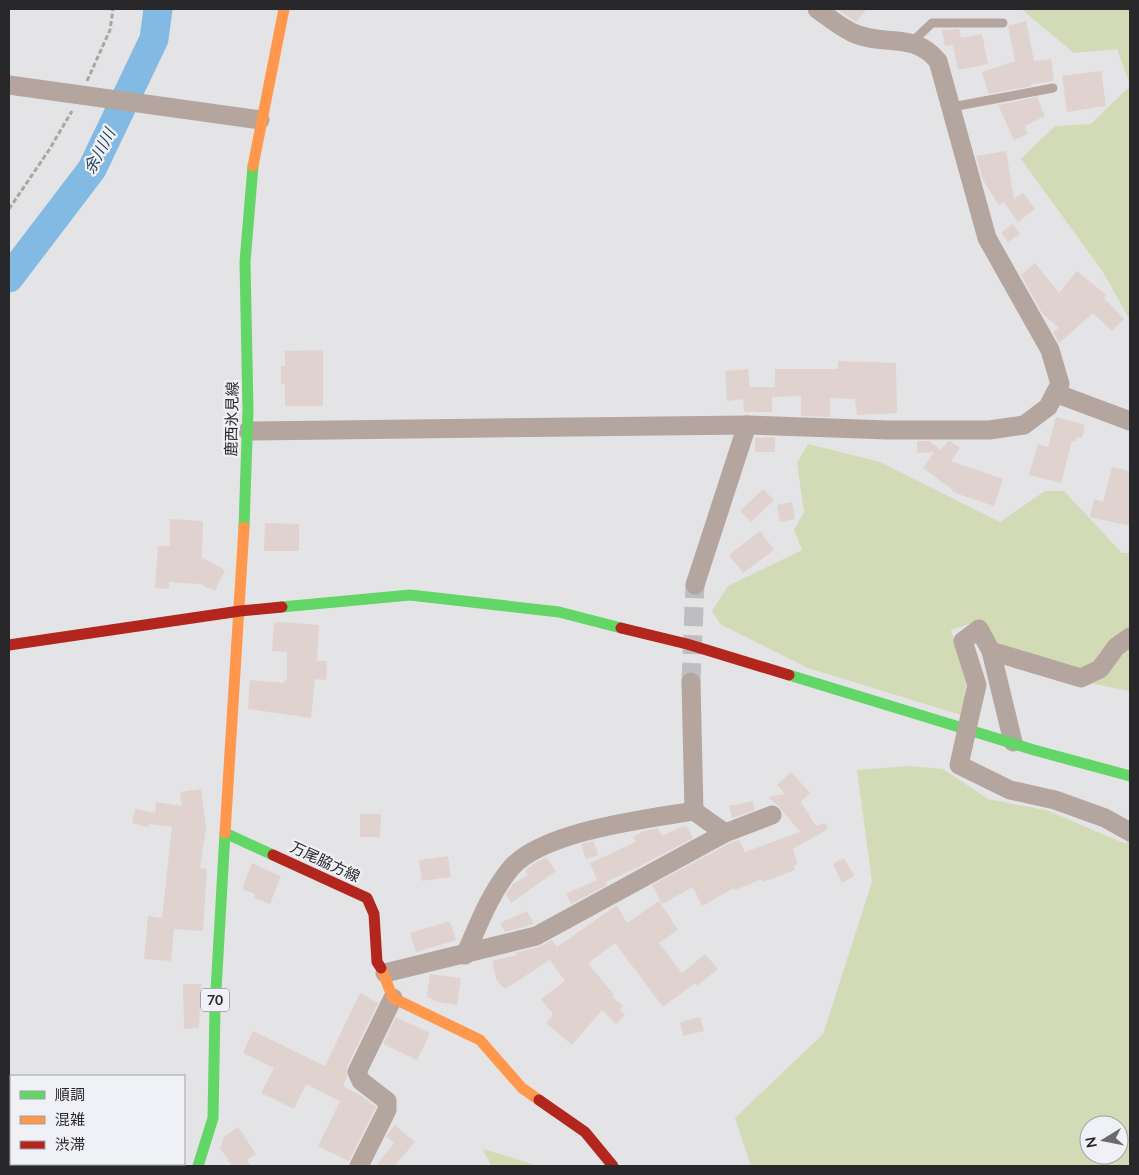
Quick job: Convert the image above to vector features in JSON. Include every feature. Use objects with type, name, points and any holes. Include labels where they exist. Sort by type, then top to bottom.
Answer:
[{"type":"main road","name":"鹿西氷見線","points":[[225,833],[240,611],[248,431],[246,241],[250,182],[260,120],[284,9]]},
{"type":"main road","points":[[9,645],[240,611],[410,595],[559,612],[687,644],[1013,742],[1034,750],[1130,776]]},
{"type":"main road","name":"万尾脇方線","points":[[225,833],[367,898],[374,914],[377,962],[385,973],[393,998]]},
{"type":"main road","name":"70","points":[[198,1166],[212,1118],[215,1008],[225,833]]},
{"type":"main road","points":[[393,998],[480,1040],[522,1088],[584,1132],[612,1166]]},
{"type":"street","points":[[248,431],[747,425],[888,430],[989,430],[1024,426],[1048,407],[1060,384],[1050,350],[1012,286],[987,238],[938,61],[931,52],[912,42],[874,39],[852,33],[817,9]]},
{"type":"street","points":[[9,85],[154,103],[260,120]]},
{"type":"street","points":[[1055,393],[1130,422]]},
{"type":"street","points":[[694,586],[747,425]]},
{"type":"street","points":[[1013,742],[991,651],[978,629],[962,641],[977,685],[959,765],[1010,790],[1055,800],[1105,818],[1130,832]]},
{"type":"street","points":[[991,651],[1081,678],[1100,669],[1116,647],[1130,637]]},
{"type":"street","points":[[692,682],[694,810]]},
{"type":"street","points":[[465,955],[486,907],[512,868],[532,850],[619,824],[694,810],[725,833]]},
{"type":"street","points":[[385,973],[465,955],[536,936],[725,833],[772,816]]},
{"type":"street","points":[[360,1166],[386,1110],[387,1101],[361,1081],[357,1072],[393,998]]},
{"type":"lane","points":[[912,42],[932,23],[1003,23]]},
{"type":"lane","points":[[952,107],[1053,88]]},
{"type":"green space","points":[[1021,9],[1130,9],[1130,85],[1117,49],[1074,53]]},
{"type":"green space","points":[[1130,86],[1130,320],[1103,272],[1021,159],[1055,126],[1091,124]]},
{"type":"green space","points":[[808,444],[880,462],[1000,522],[1045,491],[1064,491],[1122,553],[1130,553],[1130,691],[1015,668],[1024,650],[1004,649],[975,622],[951,630],[967,682],[961,715],[808,668],[720,624],[712,611],[728,586],[802,550],[794,530],[804,512],[797,463]]},
{"type":"green space","points":[[908,766],[943,769],[988,799],[1049,811],[1126,844],[1130,823],[1130,1166],[751,1166],[735,1118],[823,1034],[872,882],[857,770]]},
{"type":"green space","points":[[483,1149],[539,1166],[491,1166]]},
{"type":"building","points":[[837,9],[867,9],[856,22]]},
{"type":"building","points":[[1026,21],[1034,61],[1051,59],[1054,81],[1031,84],[1032,86],[989,94],[982,72],[1015,61],[1008,26]]},
{"type":"building","points":[[959,29],[961,38],[982,34],[988,64],[958,70],[953,45],[945,46],[942,30]]},
{"type":"building","points":[[1101,71],[1106,106],[1067,112],[1062,76]]},
{"type":"building","points":[[1037,97],[1045,116],[1025,126],[1028,134],[1014,140],[998,105]]},
{"type":"building","points":[[1006,151],[1014,199],[1023,193],[1035,209],[1018,222],[1004,202],[999,205],[983,180],[976,156]]},
{"type":"building","points":[[1013,224],[1020,234],[1008,242],[1001,233]]},
{"type":"building","points":[[1035,263],[1059,293],[1077,271],[1106,295],[1104,298],[1124,319],[1112,331],[1093,313],[1059,343],[1053,332],[1059,328],[1042,313],[1021,275]]},
{"type":"building","points":[[323,350],[323,406],[285,406],[285,384],[281,384],[281,366],[285,366],[285,351]]},
{"type":"building","points":[[838,361],[896,363],[897,413],[857,415],[855,399],[830,398],[830,417],[801,416],[801,396],[772,397],[772,412],[744,412],[743,399],[727,401],[725,371],[748,369],[750,387],[775,387],[775,369],[838,369]]},
{"type":"building","points":[[1056,417],[1085,425],[1082,438],[1076,437],[1075,442],[1072,441],[1061,483],[1029,475],[1038,444],[1048,447]]},
{"type":"building","points":[[775,437],[775,452],[755,452],[755,438]]},
{"type":"building","points":[[917,441],[929,441],[941,450],[950,441],[960,448],[951,461],[1003,479],[994,506],[952,492],[953,490],[923,468],[934,452],[917,453]]},
{"type":"building","points":[[1112,467],[1130,471],[1130,526],[1090,517],[1094,499],[1103,502]]},
{"type":"building","points":[[763,489],[774,500],[751,522],[740,511]]},
{"type":"building","points":[[792,502],[795,519],[780,522],[777,505]]},
{"type":"building","points":[[170,519],[203,521],[202,558],[225,570],[215,591],[200,584],[169,582],[169,589],[155,588],[158,546],[170,546]]},
{"type":"building","points":[[265,523],[299,524],[299,551],[264,551]]},
{"type":"building","points":[[760,531],[774,550],[743,573],[729,555]]},
{"type":"building","points":[[274,623],[319,625],[317,661],[327,661],[326,680],[315,679],[311,718],[248,709],[250,680],[284,683],[284,680],[287,681],[287,652],[272,651]]},
{"type":"building","points":[[791,772],[810,793],[801,802],[816,826],[825,823],[828,829],[793,849],[798,864],[794,866],[795,870],[763,882],[762,879],[735,890],[734,888],[702,906],[693,887],[662,904],[652,885],[730,843],[739,840],[745,852],[800,832],[768,797],[785,794],[777,785]]},
{"type":"building","points":[[201,789],[206,827],[200,868],[207,869],[203,931],[174,929],[171,961],[144,959],[148,916],[162,918],[172,827],[149,824],[148,827],[132,823],[135,809],[155,813],[156,802],[182,806],[180,792]]},
{"type":"building","points":[[753,801],[755,810],[732,818],[729,806]]},
{"type":"building","points":[[360,814],[381,814],[380,837],[360,837]]},
{"type":"building","points":[[686,825],[693,838],[606,882],[607,885],[571,904],[566,894],[597,880],[590,863],[636,842],[633,837],[644,831],[658,828],[662,836]]},
{"type":"building","points":[[594,841],[598,855],[586,859],[581,844]]},
{"type":"building","points":[[448,856],[451,877],[422,881],[419,860]]},
{"type":"building","points":[[546,857],[556,871],[511,903],[506,894],[513,884],[528,875],[525,871],[532,865]]},
{"type":"building","points":[[844,858],[854,876],[842,883],[833,864]]},
{"type":"building","points":[[252,863],[281,876],[270,904],[254,898],[255,894],[242,889]]},
{"type":"building","points":[[659,901],[678,930],[659,943],[682,973],[705,954],[718,969],[697,986],[695,983],[663,1007],[615,943],[588,963],[614,995],[612,996],[623,1006],[619,1010],[625,1015],[616,1024],[602,1010],[572,1045],[546,1023],[553,1014],[541,999],[565,981],[550,960],[505,989],[497,981],[492,961],[517,955],[515,953],[539,947],[552,940],[557,947],[617,905],[627,923]]},
{"type":"building","points":[[527,911],[534,924],[505,932],[500,923]]},
{"type":"building","points":[[450,921],[456,940],[416,952],[410,933]]},
{"type":"building","points":[[430,974],[461,978],[457,1005],[438,1002],[427,997]]},
{"type":"building","points":[[183,984],[201,984],[199,1028],[184,1029]]},
{"type":"building","points":[[360,993],[378,1003],[347,1067],[347,1077],[343,1086],[360,1095],[376,1107],[349,1161],[318,1146],[340,1101],[306,1084],[294,1109],[261,1093],[274,1068],[243,1053],[253,1031],[325,1066]]},
{"type":"building","points":[[396,1017],[430,1033],[417,1060],[383,1044]]},
{"type":"building","points":[[700,1017],[704,1031],[683,1036],[680,1022]]},
{"type":"building","points":[[395,1125],[415,1142],[394,1166],[376,1166],[394,1143],[386,1136]]},
{"type":"building","points":[[238,1127],[256,1154],[247,1160],[251,1166],[232,1166],[220,1148],[224,1137]]},
{"type":"waterway","name":"余川川","points":[[9,278],[92,169],[154,39],[158,9]]},
{"type":"tunnel","points":[[691,682],[695,585]]},
{"type":"traffic: fast","points":[[244,527],[248,410],[245,262],[253,166]]},
{"type":"traffic: fast","points":[[282,607],[410,595],[559,612],[621,628]]},
{"type":"traffic: fast","points":[[789,675],[1034,750],[1130,776]]},
{"type":"traffic: fast","points":[[198,1166],[213,1118],[215,1008],[225,833],[273,855]]},
{"type":"traffic: slow","points":[[253,166],[284,9]]},
{"type":"traffic: slow","points":[[225,833],[244,527]]},
{"type":"traffic: slow","points":[[381,968],[393,998],[480,1040],[522,1088],[539,1100]]},
{"type":"traffic: jam","points":[[9,645],[240,611],[282,607]]},
{"type":"traffic: jam","points":[[621,628],[687,644],[789,675]]},
{"type":"traffic: jam","points":[[273,855],[367,898],[374,914],[377,962],[381,968]]},
{"type":"traffic: jam","points":[[539,1100],[585,1132],[613,1166]]}]
